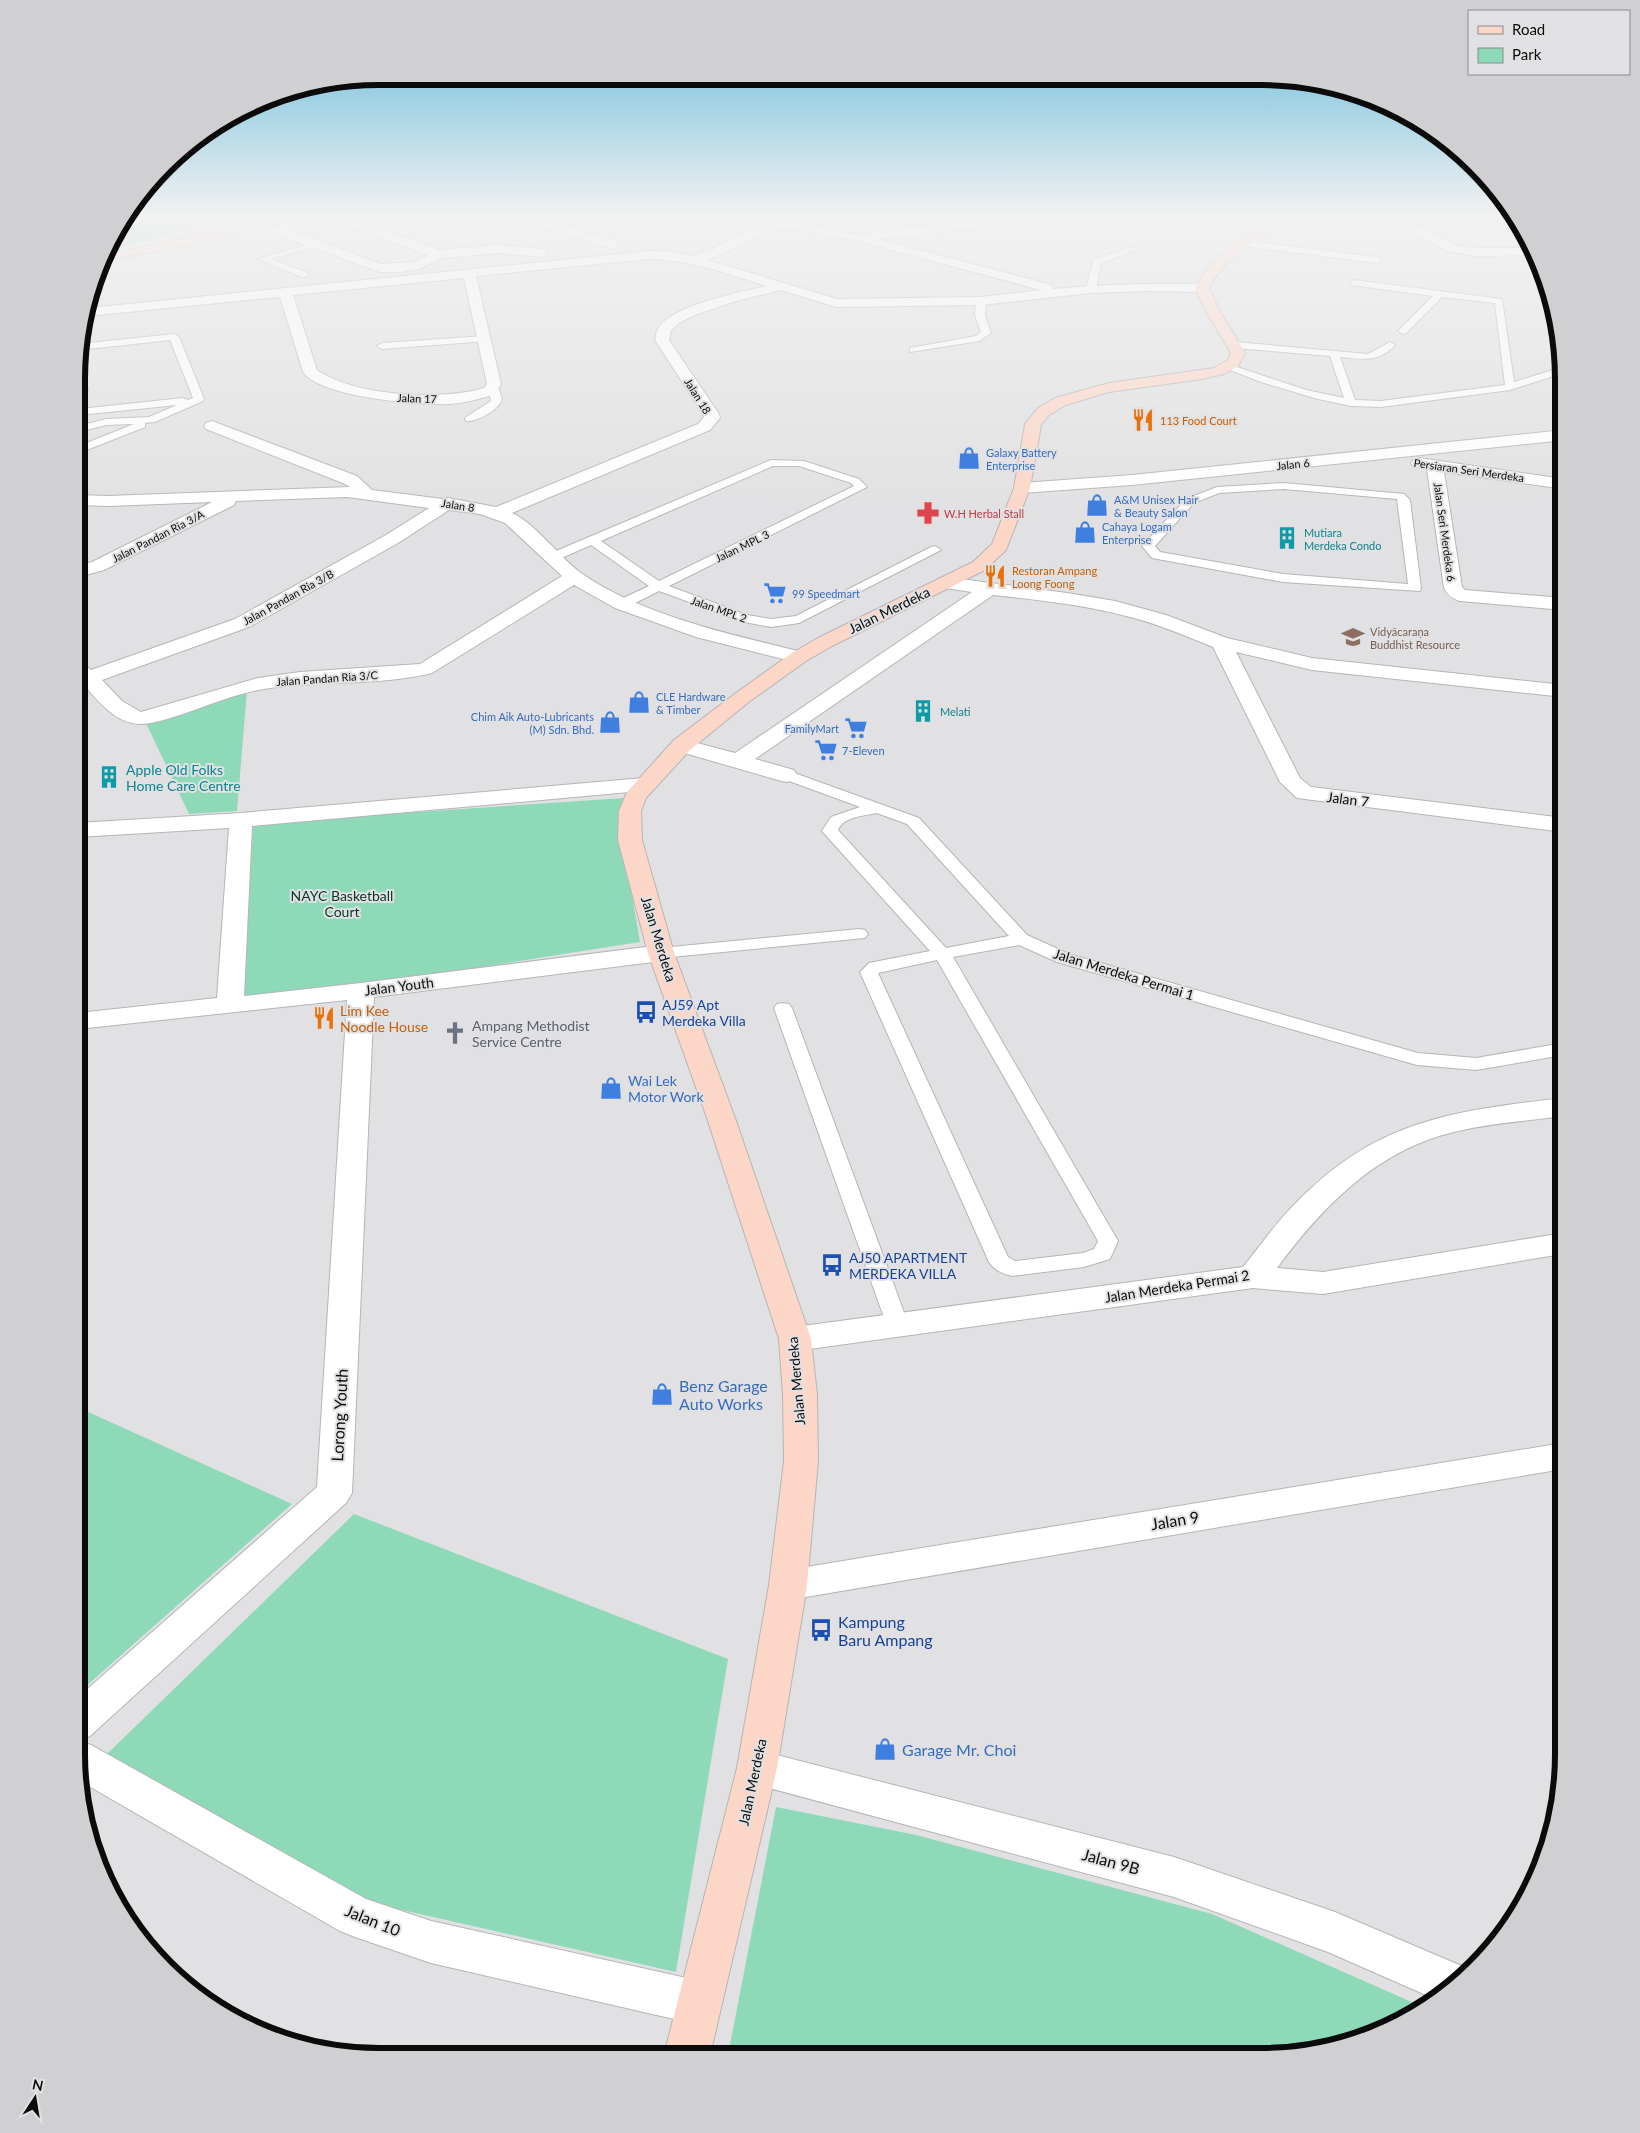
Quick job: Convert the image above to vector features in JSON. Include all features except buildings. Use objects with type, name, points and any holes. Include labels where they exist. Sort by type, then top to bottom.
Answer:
[{"type":"street","name":"Jalan 17","points":[[292,315],[310,372],[335,384],[377,395],[422,399],[471,398],[481,395],[493,387]]},
{"type":"street","points":[[478,315],[494,379],[493,387]]},
{"type":"street","name":"Jalan 18","points":[[498,513],[704,427],[712,418],[711,414],[661,336],[669,324],[685,315]]},
{"type":"street","points":[[1215,315],[1238,353],[1237,358],[1226,367]]},
{"type":"street","name":"Jalan Merdeka","points":[[689,2048],[757,1768],[788,1585],[801,1461],[800,1395],[794,1340],[722,1118],[661,953],[630,840],[630,811],[635,797],[644,785],[682,745],[742,697],[799,657],[838,635],[979,566],[996,551],[1000,546],[1022,488],[1036,416],[1054,404],[1086,392],[1202,375],[1226,367]]},
{"type":"street","points":[[212,426],[350,480],[367,493]]},
{"type":"street","name":"Jalan 6","points":[[1022,488],[1374,456],[1555,436]]},
{"type":"street","name":"Persiaran Seri Merdeka","points":[[1374,456],[1555,483]]},
{"type":"street","name":"Jalan Seri Merdeka 6","points":[[1435,465],[1452,588],[1460,595],[1555,603]]},
{"type":"street","name":"Jalan 8","points":[[85,500],[236,497],[326,492],[367,493],[498,513],[511,519],[574,576],[622,604],[703,633],[799,657]]},
{"type":"street","name":"Jalan Pandan Ria 3/A","points":[[85,570],[98,566],[236,497]]},
{"type":"street","name":"Jalan Pandan Ria 3/B","points":[[85,673],[242,623],[392,539],[448,504]]},
{"type":"street","name":"Jalan Pandan Ria 3/C","points":[[85,674],[123,712],[131,717],[141,718],[257,685],[281,681],[402,673],[425,669],[574,576]]},
{"type":"street","points":[[945,583],[1082,602],[1137,613],[1186,629],[1220,643],[1312,664],[1555,690]]},
{"type":"street","points":[[740,760],[989,589]]},
{"type":"street","name":"Jalan 7","points":[[1220,643],[1255,707],[1291,782],[1304,793],[1555,824]]},
{"type":"street","name":"Jalan Merdeka Permai 1","points":[[682,745],[740,760],[786,775]]},
{"type":"street","points":[[85,830],[241,820],[644,785]]},
{"type":"street","points":[[230,1005],[241,820]]},
{"type":"street","name":"Jalan Youth","points":[[85,1020],[361,991],[661,953]]},
{"type":"street","name":"Lorong Youth","points":[[85,1716],[334,1493],[361,991]]},
{"type":"street","name":"Jalan Merdeka Permai 2","points":[[794,1340],[1253,1277],[1309,1207],[1350,1171],[1392,1144],[1435,1128],[1491,1116],[1555,1108]]},
{"type":"street","points":[[1253,1277],[1323,1282],[1551,1246]]},
{"type":"street","name":"Jalan 9","points":[[788,1585],[1555,1457]]},
{"type":"street","name":"Jalan 10","points":[[85,1763],[355,1916],[431,1942],[700,2003]]},
{"type":"street","name":"Jalan 9B","points":[[757,1768],[1174,1878],[1335,1933],[1447,1981]]},
{"type":"lane","points":[[913,350],[979,338],[986,333],[980,315]]},
{"type":"lane","points":[[1403,331],[1419,315]]},
{"type":"lane","points":[[1501,315],[1510,387]]},
{"type":"lane","points":[[87,346],[174,337],[199,399]]},
{"type":"lane","points":[[382,346],[484,339]]},
{"type":"lane","points":[[1235,345],[1368,357],[1378,354],[1390,345]]},
{"type":"lane","points":[[1334,355],[1351,403]]},
{"type":"lane","points":[[1226,367],[1308,394],[1351,403],[1381,404],[1510,387],[1555,372]]},
{"type":"lane","points":[[470,419],[496,403],[497,399],[493,387]]},
{"type":"lane","points":[[85,411],[199,399]]},
{"type":"lane","points":[[85,448],[199,399]]},
{"type":"lane","points":[[85,427],[106,422],[151,420]]},
{"type":"lane","name":"Jalan MPL 3","points":[[593,541],[771,462],[800,463],[855,481],[861,487],[622,604]]},
{"type":"lane","points":[[1268,466],[1284,486],[1400,496],[1404,500],[1415,588],[1283,578],[1156,555],[1148,546],[1190,501],[1217,490],[1284,486]]},
{"type":"lane","points":[[553,557],[593,541]]},
{"type":"lane","name":"Jalan MPL 2","points":[[593,541],[657,586],[744,618],[772,623],[784,623],[799,619],[935,550]]},
{"type":"lane","name":"Jalan Merdeka Permai 1","points":[[786,775],[913,822],[1021,940],[1063,958],[1417,1059],[1476,1064],[1555,1050]]},
{"type":"lane","points":[[879,808],[838,818],[831,825],[830,831],[943,955],[1108,1240],[1103,1254],[1084,1260],[1012,1268],[1000,1262],[869,972],[875,966],[943,955],[1021,940]]},
{"type":"lane","points":[[661,953],[859,934]]},
{"type":"lane","points":[[783,1008],[898,1326]]},
{"type":"green space","points":[[247,690],[237,811],[189,814],[146,723]]},
{"type":"green space","name":"NAYC Basketball Court","points":[[624,798],[623,842],[640,942],[368,985],[244,998],[253,823]]},
{"type":"green space","points":[[85,1411],[292,1504],[85,1687]]},
{"type":"green space","points":[[354,1514],[728,1659],[676,1972],[367,1902],[104,1757]]},
{"type":"green space","points":[[776,1807],[916,1835],[1212,1914],[1416,2004],[1391,2018],[1356,2032],[1318,2042],[1280,2047],[729,2048]]},
{"type":"place","name":"113 Food Court","points":[[1143,420]]},
{"type":"place","name":"Galaxy Battery Enterprise","points":[[969,458]]},
{"type":"place","name":"A&M Unisex Hair & Beauty Salon","points":[[1097,505]]},
{"type":"place","name":"W.H Herbal Stall","points":[[928,513]]},
{"type":"place","name":"Cahaya Logam Enterprise","points":[[1085,532]]},
{"type":"place","name":"Mutiara Merdeka Condo","points":[[1287,538]]},
{"type":"place","name":"Restoran Ampang Loong Foong","points":[[995,576]]},
{"type":"place","name":"99 Speedmart","points":[[775,593]]},
{"type":"place","name":"Vidyācaraṇa Buddhist Resource","points":[[1353,637]]},
{"type":"place","name":"CLE Hardware & Timber","points":[[639,702]]},
{"type":"place","name":"Melati","points":[[923,711]]},
{"type":"place","name":"Chim Aik Auto-Lubricants (M) Sdn. Bhd.","points":[[610,722]]},
{"type":"place","name":"FamilyMart","points":[[856,728]]},
{"type":"place","name":"7-Eleven","points":[[826,750]]},
{"type":"place","name":"Apple Old Folks Home Care Centre","points":[[109,777]]},
{"type":"place","name":"AJ59 Apt Merdeka Villa","points":[[646,1012]]},
{"type":"place","name":"Lim Kee Noodle House","points":[[324,1018]]},
{"type":"place","name":"Ampang Methodist Service Centre","points":[[455,1033]]},
{"type":"place","name":"Wai Lek Motor Work","points":[[611,1088]]},
{"type":"place","name":"AJ50 APARTMENT MERDEKA VILLA","points":[[832,1265]]},
{"type":"place","name":"Benz Garage Auto Works","points":[[662,1394]]},
{"type":"place","name":"Kampung Baru Ampang","points":[[821,1630]]},
{"type":"place","name":"Garage Mr. Choi","points":[[885,1749]]}]
